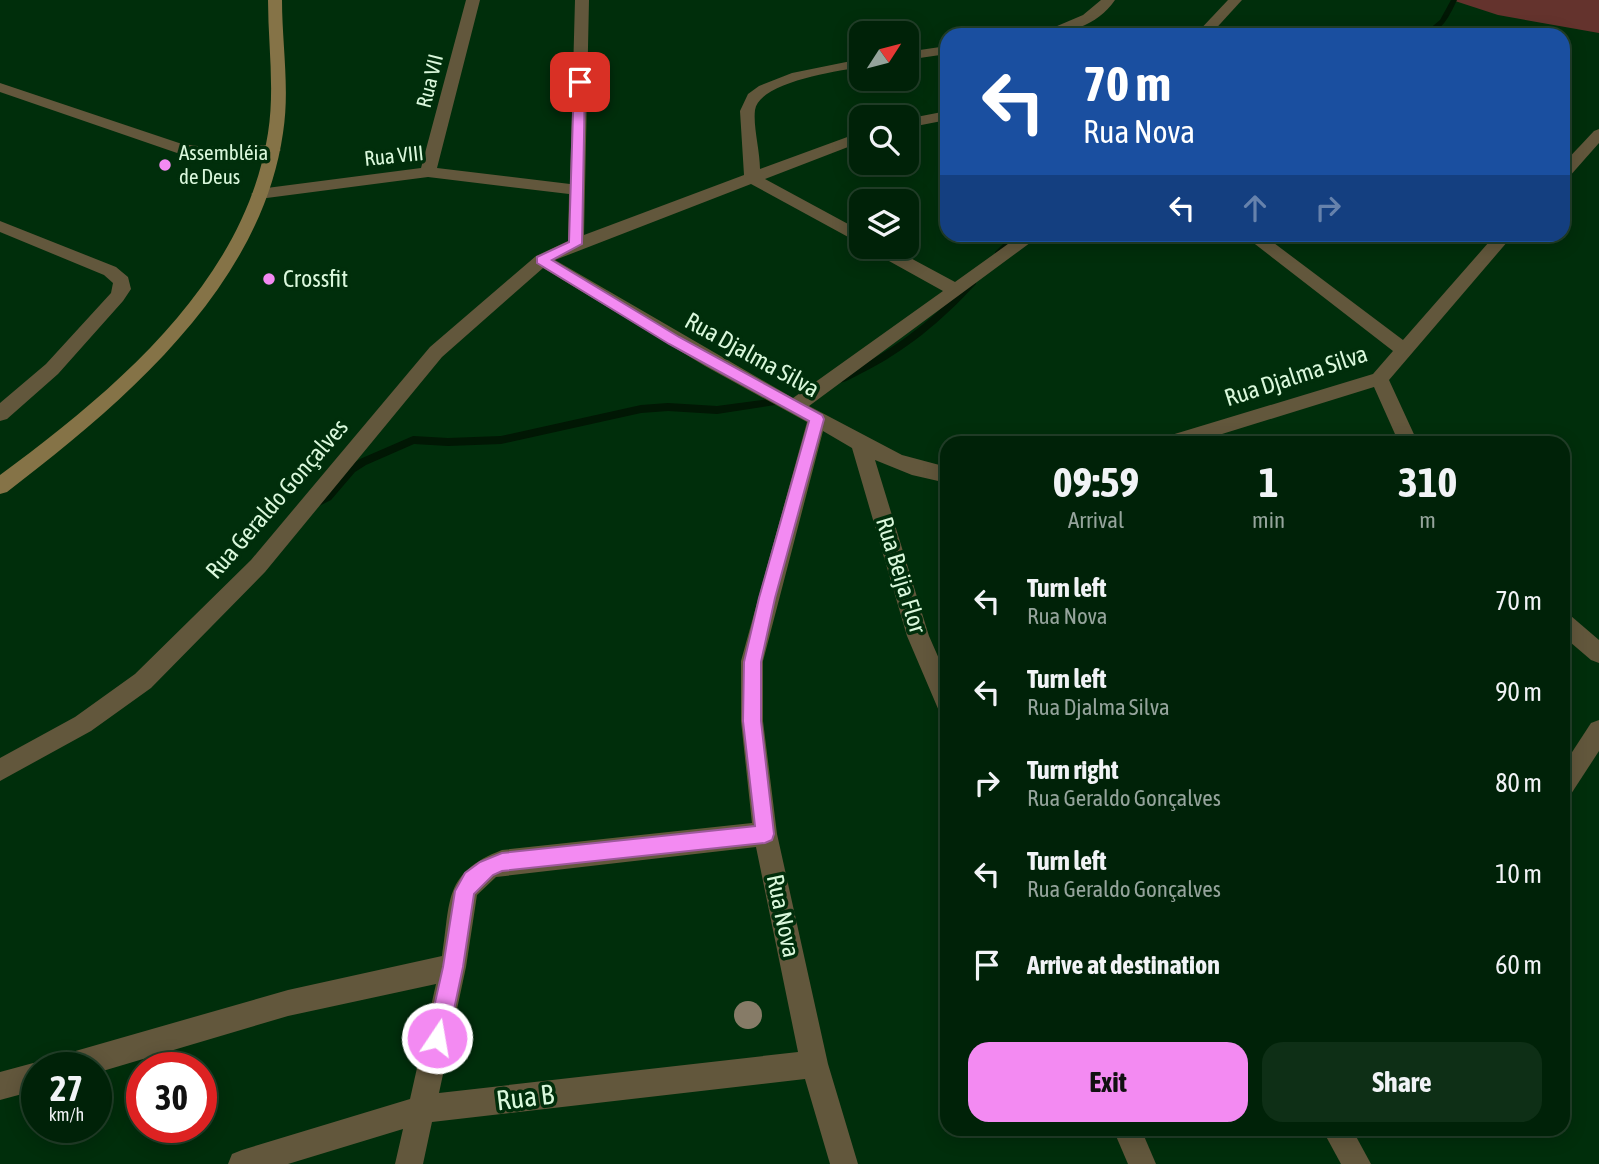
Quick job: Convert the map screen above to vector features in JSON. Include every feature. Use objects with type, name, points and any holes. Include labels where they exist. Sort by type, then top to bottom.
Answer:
[{"type":"main road","points":[[0,486],[90,415],[131,378],[173,333],[229,256],[247,225],[273,150],[278,114],[275,0]]},
{"type":"street","name":"Rua VII","points":[[428,172],[473,0]]},
{"type":"street","points":[[576,244],[582,0]]},
{"type":"street","points":[[1062,28],[1104,8],[1108,0]]},
{"type":"street","points":[[1209,28],[1235,0]]},
{"type":"street","points":[[919,54],[940,51]]},
{"type":"street","points":[[849,66],[799,76],[764,89],[752,97],[748,107],[752,178],[849,231]]},
{"type":"street","points":[[0,87],[180,149],[205,152],[273,150]]},
{"type":"street","points":[[919,121],[940,117]]},
{"type":"street","points":[[1570,165],[1599,134]]},
{"type":"street","name":"Rua Geraldo Gonçalves","points":[[0,770],[83,724],[143,681],[258,566],[436,352],[542,260],[576,244],[849,142]]},
{"type":"street","name":"Rua VIII","points":[[259,194],[428,172],[576,190]]},
{"type":"street","points":[[0,226],[110,271],[122,281],[122,289],[117,298],[52,369],[0,414]]},
{"type":"street","points":[[794,407],[1023,242]]},
{"type":"street","points":[[1261,242],[1404,350]]},
{"type":"street","name":"Rua Djalma Silva","points":[[1191,436],[1379,379],[1499,242]]},
{"type":"street","points":[[899,259],[956,290]]},
{"type":"street","name":"Rua Djalma Silva","points":[[542,260],[674,341],[861,444],[897,461],[940,475]]},
{"type":"street","points":[[1379,379],[1406,436]]},
{"type":"street","name":"Rua Nova","points":[[817,419],[752,662],[752,721],[765,834],[814,1063],[844,1164]]},
{"type":"street","name":"Rua Beija Flor","points":[[861,444],[918,636],[940,688]]},
{"type":"street","points":[[1570,629],[1599,653]]},
{"type":"street","points":[[1570,775],[1599,731]]},
{"type":"street","points":[[409,1164],[453,967],[465,891],[472,880],[487,868],[502,862],[765,834]]},
{"type":"street","points":[[112,1054],[288,1003],[453,967]]},
{"type":"street","name":"Rua B","points":[[242,1164],[422,1109],[814,1063]]},
{"type":"street","points":[[0,1086],[21,1080]]},
{"type":"street","points":[[1130,1136],[1142,1164]]},
{"type":"street","points":[[1340,1136],[1357,1164]]},
{"type":"shaded area","points":[[1452,0],[1599,0],[1599,33],[1498,15]]},
{"type":"waterway","points":[[1434,28],[1443,21],[1454,0]]},
{"type":"waterway","points":[[998,254],[1010,242]]},
{"type":"waterway","points":[[838,381],[878,361],[912,339],[942,314],[973,282]]},
{"type":"waterway","points":[[315,504],[327,497],[352,469],[413,440],[501,440],[641,409],[668,407],[717,410],[785,401]]},
{"type":"place","name":"Assembléia de Deus","points":[[165,165]]},
{"type":"place","name":"Crossfit","points":[[269,279]]},
{"type":"route","points":[[437,1038],[453,967],[465,891],[472,880],[487,868],[502,862],[765,834],[752,721],[752,662],[817,419],[674,341],[542,260],[576,244],[580,82]]}]
